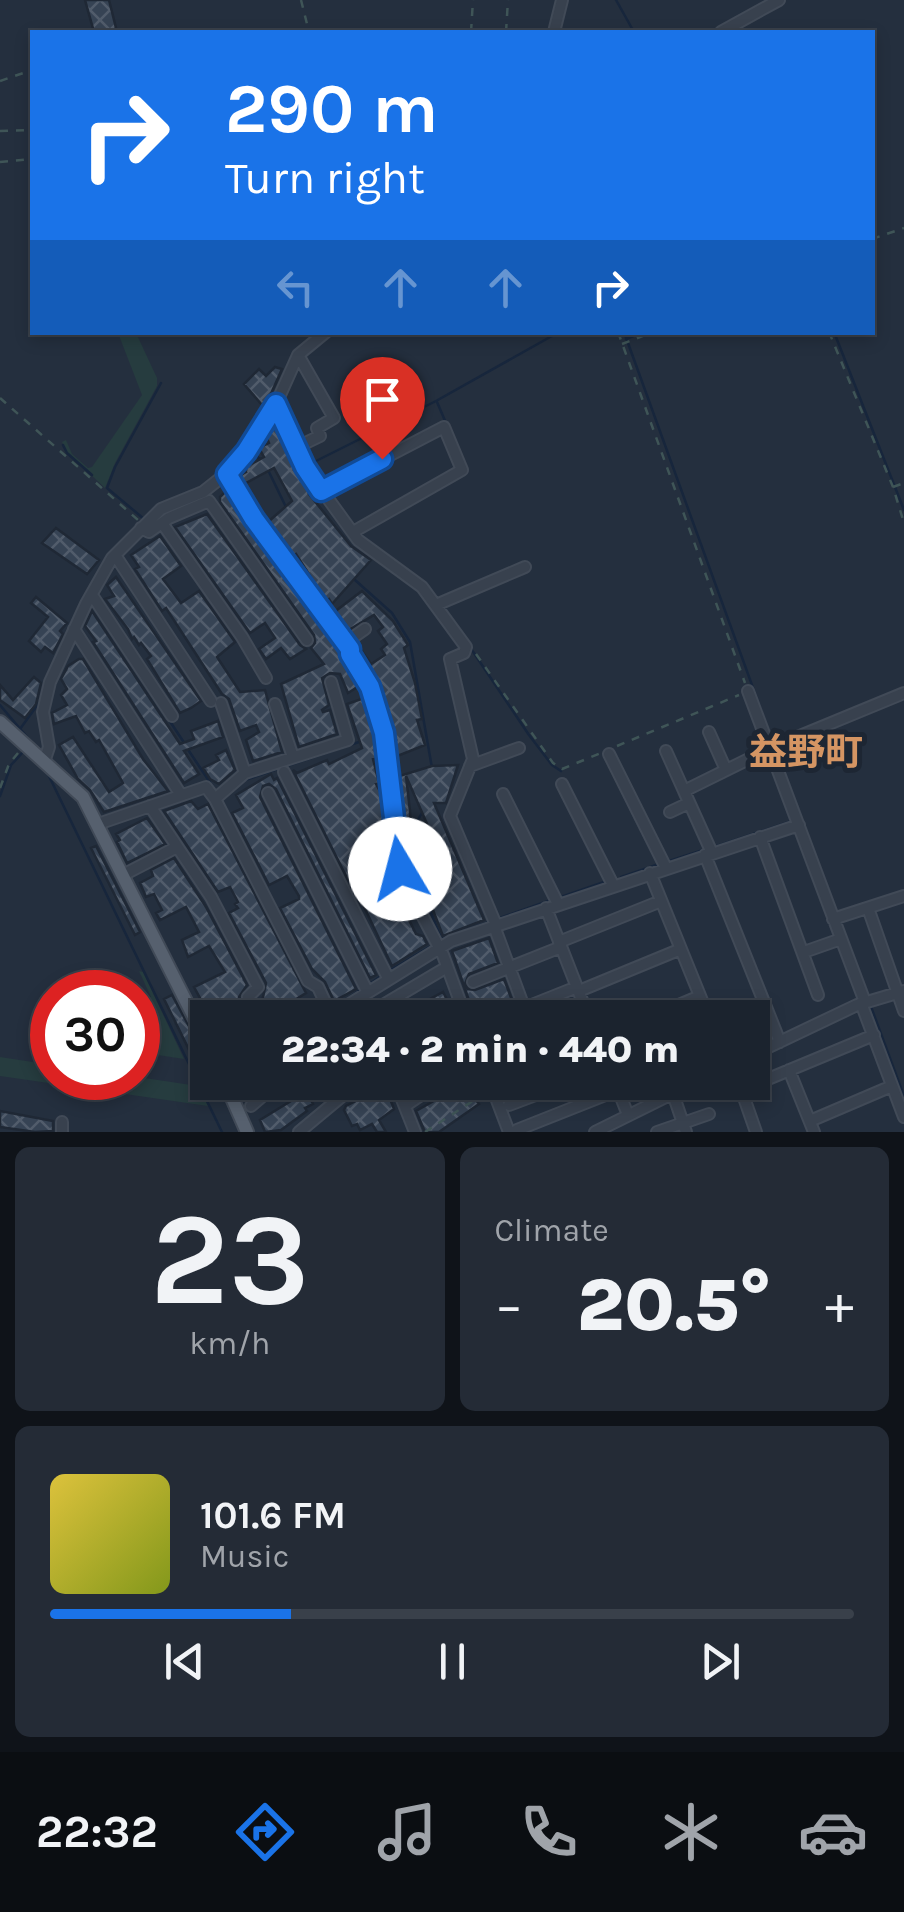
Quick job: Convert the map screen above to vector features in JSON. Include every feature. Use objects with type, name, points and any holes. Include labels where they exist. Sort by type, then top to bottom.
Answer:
[{"type":"main road","points":[[0,722],[82,797],[190,1009]]},
{"type":"main road","points":[[234,1100],[247,1132]]},
{"type":"street","points":[[554,30],[562,0]]},
{"type":"street","points":[[726,30],[780,0]]},
{"type":"street","points":[[140,525],[148,532],[206,496],[229,476],[276,404],[298,355],[322,335]]},
{"type":"street","points":[[296,448],[320,436],[318,428],[334,418],[298,355]]},
{"type":"street","points":[[276,404],[321,491],[352,532],[439,603],[466,647],[450,659],[473,759],[450,816],[495,922],[521,1000]]},
{"type":"street","points":[[321,491],[444,427],[462,470],[352,532]]},
{"type":"street","points":[[229,476],[254,519],[346,643],[370,687],[384,734],[400,869],[442,946],[460,1000]]},
{"type":"street","points":[[44,762],[49,748],[43,712],[50,682],[115,555],[140,525],[164,507],[206,496]]},
{"type":"street","points":[[206,496],[307,640]]},
{"type":"street","points":[[162,523],[266,678]]},
{"type":"street","points":[[115,555],[216,702],[245,772]]},
{"type":"street","points":[[439,603],[525,567]]},
{"type":"street","points":[[92,596],[172,716]]},
{"type":"street","points":[[74,629],[181,795]]},
{"type":"street","points":[[346,643],[365,630]]},
{"type":"street","points":[[215,799],[245,772],[348,740],[331,682]]},
{"type":"street","points":[[748,691],[837,918],[904,1116]]},
{"type":"street","points":[[684,790],[772,747],[904,693]]},
{"type":"street","points":[[276,704],[293,757]]},
{"type":"street","points":[[709,732],[726,770]]},
{"type":"street","points":[[470,766],[519,748]]},
{"type":"street","points":[[666,751],[709,851],[779,1040]]},
{"type":"street","points":[[609,754],[665,864]]},
{"type":"street","points":[[284,772],[388,978]]},
{"type":"street","points":[[562,784],[612,885]]},
{"type":"street","points":[[98,824],[206,787],[308,981],[318,987],[323,1000]]},
{"type":"street","points":[[268,793],[367,991]]},
{"type":"street","points":[[503,794],[556,901]]},
{"type":"street","points":[[670,812],[690,803]]},
{"type":"street","points":[[152,808],[210,898],[258,988],[249,1000]]},
{"type":"street","points":[[353,1000],[442,946],[495,922],[798,824]]},
{"type":"street","points":[[293,843],[314,832]]},
{"type":"street","points":[[760,837],[818,996]]},
{"type":"street","points":[[123,875],[177,847]]},
{"type":"street","points":[[650,873],[702,1000]]},
{"type":"street","points":[[837,918],[904,896]]},
{"type":"street","points":[[473,982],[662,900]]},
{"type":"street","points":[[546,908],[582,1000]]},
{"type":"street","points":[[868,908],[901,992],[904,1011]]},
{"type":"street","points":[[804,952],[841,938]]},
{"type":"street","points":[[554,1000],[681,949]]},
{"type":"street","points":[[391,1000],[442,970]]},
{"type":"street","points":[[770,1045],[865,1001],[901,992]]},
{"type":"street","points":[[691,1000],[700,996]]},
{"type":"street","points":[[770,1077],[874,1035]]},
{"type":"street","points":[[789,1070],[812,1126],[892,1086]]},
{"type":"street","points":[[251,1106],[258,1100]]},
{"type":"street","points":[[300,1132],[337,1100]]},
{"type":"street","points":[[402,1100],[415,1132]]},
{"type":"street","points":[[405,1106],[414,1100]]},
{"type":"street","points":[[496,1100],[513,1131],[587,1100]]},
{"type":"street","points":[[509,1105],[521,1100]]},
{"type":"street","points":[[558,1100],[563,1112]]},
{"type":"street","points":[[622,1100],[626,1110]]},
{"type":"street","points":[[594,1132],[610,1128],[653,1100]]},
{"type":"street","points":[[675,1100],[685,1127]]},
{"type":"street","points":[[745,1100],[756,1132]]},
{"type":"street","points":[[658,1132],[685,1127],[709,1114]]},
{"type":"path","points":[[301,0],[308,30]]},
{"type":"path","points":[[471,30],[473,0]]},
{"type":"path","points":[[506,30],[508,0]]},
{"type":"path","points":[[0,80],[30,71]]},
{"type":"path","points":[[0,130],[30,130]]},
{"type":"path","points":[[0,162],[30,159]]},
{"type":"path","points":[[875,238],[904,228]]},
{"type":"path","points":[[476,654],[553,763],[562,770],[748,691],[620,335]]},
{"type":"path","points":[[625,343],[645,335]]},
{"type":"path","points":[[830,335],[895,486],[904,522]]},
{"type":"path","points":[[0,398],[140,525]]},
{"type":"path","points":[[895,486],[904,483]]},
{"type":"path","points":[[0,788],[9,764],[26,745]]},
{"type":"path","points":[[425,1132],[471,1100]]},
{"type":"green space","points":[[119,335],[137,335],[157,386],[105,488],[67,452],[62,442],[66,440],[72,454],[88,468],[92,467],[142,395]]},
{"type":"green space","points":[[160,1008],[184,1059],[160,1055]]},
{"type":"green space","points":[[0,1057],[30,1062],[30,1080],[0,1076]]},
{"type":"green space","points":[[160,1080],[190,1085],[190,1100],[205,1100],[208,1106],[160,1099]]},
{"type":"building","points":[[85,0],[109,0],[116,30],[93,30]]},
{"type":"building","points":[[275,367],[282,369],[262,405],[244,384],[259,369],[266,376]]},
{"type":"building","points":[[277,428],[297,471],[312,492],[309,494],[351,546],[371,560],[332,604],[268,522],[292,501],[274,468],[244,484],[239,476],[246,472],[244,468],[264,457],[259,448],[269,443],[266,436]]},
{"type":"building","points":[[227,490],[341,652],[359,686],[348,693],[340,674],[330,673],[322,678],[329,705],[322,710],[330,710],[337,734],[299,747],[281,684],[324,664],[311,648],[314,635],[220,502]]},
{"type":"building","points":[[207,514],[306,649],[290,659],[281,648],[266,659],[259,649],[275,638],[265,623],[250,633],[175,527]]},
{"type":"building","points":[[56,528],[99,560],[87,574],[42,543]]},
{"type":"building","points":[[160,536],[181,566],[163,579],[181,603],[199,591],[235,642],[217,657],[240,692],[265,690],[282,752],[253,761],[246,740],[259,732],[256,725],[240,731],[229,699],[135,569],[139,567],[131,555]]},
{"type":"building","points":[[116,577],[201,701],[191,708],[180,713],[147,659],[151,656],[141,643],[132,639],[105,599],[114,596],[107,585]]},
{"type":"building","points":[[362,591],[393,621],[408,645],[404,648],[415,683],[422,719],[417,720],[425,745],[395,757],[393,732],[376,676],[359,652],[359,647],[371,664],[385,655],[381,649],[387,644],[378,631],[383,627],[374,615],[347,631],[336,615]]},
{"type":"building","points":[[36,597],[67,623],[53,653],[45,647],[41,652],[29,641],[48,617],[31,603]]},
{"type":"building","points":[[92,611],[180,744],[194,739],[191,731],[218,721],[223,737],[184,751],[199,774],[184,783],[93,642],[96,641],[85,626]]},
{"type":"building","points":[[83,659],[143,759],[168,791],[104,812],[78,779],[59,745],[73,737],[109,792],[123,783],[99,740],[96,742],[89,731],[85,733],[76,716],[54,724],[52,713],[67,705],[61,695],[67,689],[61,679],[68,666]]},
{"type":"building","points":[[34,677],[41,683],[36,704],[25,718],[0,700],[0,685],[13,700]]},
{"type":"building","points":[[364,698],[376,736],[376,784],[388,836],[379,841],[386,854],[380,860],[390,879],[370,890],[380,911],[401,901],[407,905],[410,912],[406,914],[416,934],[423,936],[427,944],[392,966],[293,770],[297,773],[327,760],[329,764],[362,748],[347,704]]},
{"type":"building","points":[[226,750],[235,770],[219,784],[203,768],[219,760],[216,755]]},
{"type":"building","points":[[458,765],[446,803],[434,803],[484,920],[443,936],[418,859],[410,860],[396,777],[432,766]],"holes":[[[406,776],[432,835],[412,843]]]},
{"type":"building","points":[[271,774],[274,780],[277,778],[376,975],[370,978],[276,789],[269,784],[263,786],[260,797],[356,989],[334,1000],[325,982],[312,969],[280,908],[299,896],[287,876],[269,885],[232,813],[243,808],[236,795]]},
{"type":"building","points":[[191,801],[198,809],[208,804],[306,993],[295,1000],[262,1000],[266,983],[229,913],[238,908],[238,902],[230,887],[218,892],[164,811]]},
{"type":"building","points":[[147,818],[165,844],[127,863],[116,834]]},
{"type":"building","points":[[96,846],[140,932],[135,935],[91,848]]},
{"type":"building","points":[[174,858],[206,907],[247,985],[241,1000],[201,1000],[194,987],[225,972],[209,946],[188,957],[182,940],[199,932],[186,907],[160,920],[156,913],[162,910],[154,894],[146,897],[140,883],[153,876],[151,870]]},
{"type":"building","points":[[489,938],[498,963],[469,974],[465,984],[475,990],[504,979],[512,1000],[469,1000],[452,951]]},
{"type":"building","points":[[443,992],[447,1000],[428,1000]]},
{"type":"building","points":[[172,995],[190,1028],[190,1052],[164,999]]},
{"type":"building","points":[[293,1100],[311,1100],[313,1104],[281,1130],[265,1132],[260,1120]]},
{"type":"building","points":[[358,1100],[390,1100],[394,1109],[379,1120],[386,1132],[377,1132],[372,1124],[360,1130],[357,1124],[352,1126],[344,1110]]},
{"type":"building","points":[[435,1100],[476,1100],[479,1104],[439,1132],[425,1132],[416,1111]]},
{"type":"building","points":[[0,1111],[53,1121],[53,1131],[0,1127]]},
{"type":"waterway","points":[[616,0],[633,30]]},
{"type":"waterway","points":[[312,463],[436,401],[554,335]]},
{"type":"waterway","points":[[625,335],[773,743]]},
{"type":"waterway","points":[[626,339],[636,335]]},
{"type":"waterway","points":[[835,335],[904,510]]},
{"type":"waterway","points":[[144,519],[107,488],[161,383]]},
{"type":"waterway","points":[[437,402],[446,423]]},
{"type":"waterway","points":[[283,408],[294,432]]},
{"type":"waterway","points":[[63,445],[92,475]]},
{"type":"waterway","points":[[234,474],[252,452],[262,461]]},
{"type":"waterway","points":[[269,472],[285,505]]},
{"type":"waterway","points":[[107,557],[132,531]]},
{"type":"waterway","points":[[361,535],[414,575]]},
{"type":"waterway","points":[[355,580],[392,613],[410,642],[432,768]]},
{"type":"waterway","points":[[443,607],[529,735],[561,771]]},
{"type":"waterway","points":[[53,664],[74,617]]},
{"type":"waterway","points":[[20,729],[41,700]]},
{"type":"waterway","points":[[0,705],[27,737]]},
{"type":"waterway","points":[[167,717],[185,744]]},
{"type":"waterway","points":[[245,780],[362,741]]},
{"type":"waterway","points":[[0,796],[11,765],[24,751]]},
{"type":"waterway","points":[[189,751],[213,787]]},
{"type":"waterway","points":[[48,774],[222,1132]]},
{"type":"waterway","points":[[415,841],[415,825],[423,811]]},
{"type":"waterway","points":[[714,847],[792,821]]},
{"type":"waterway","points":[[666,862],[706,849]]},
{"type":"waterway","points":[[415,859],[418,879],[442,941]]},
{"type":"waterway","points":[[621,877],[659,864]]},
{"type":"waterway","points":[[558,898],[604,882]]},
{"type":"waterway","points":[[497,919],[551,900]]},
{"type":"waterway","points":[[440,939],[489,922]]},
{"type":"waterway","points":[[389,971],[429,947]]},
{"type":"waterway","points":[[371,983],[381,976]]},
{"type":"waterway","points":[[345,1000],[360,990]]},
{"type":"waterway","points":[[870,1004],[904,1096]]},
{"type":"district","name":"益野町","points":[[806,752]]},
{"type":"route","points":[[382,459],[321,491],[305,467],[276,404],[227,474],[254,519],[350,649],[370,687],[386,740],[385,761],[400,869]]}]
